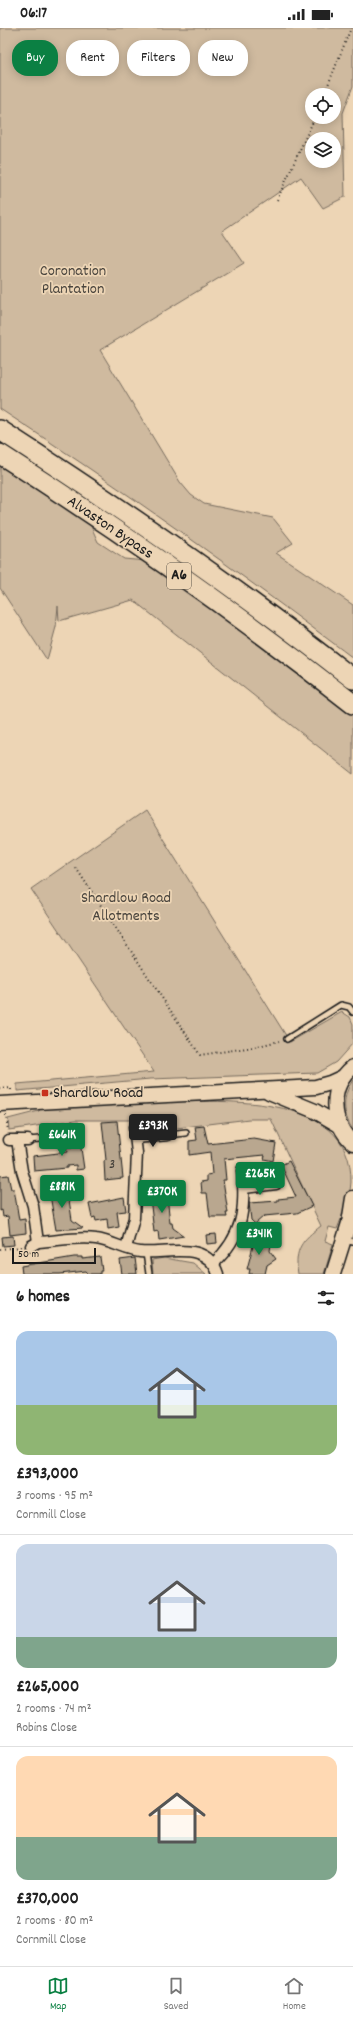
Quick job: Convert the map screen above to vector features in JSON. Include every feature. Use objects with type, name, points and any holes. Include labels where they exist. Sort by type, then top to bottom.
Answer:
[{"type":"highway","name":"Alvaston Bypass","points":[[0,430],[146,526],[281,623],[353,679]]},
{"type":"highway","name":"Alvaston Bypass","points":[[0,454],[139,547],[236,616],[353,704]]},
{"type":"street","points":[[352,1144],[339,1125],[336,1113],[336,1092],[343,1077],[353,1067]]},
{"type":"street","points":[[3,1104],[316,1087],[343,1077]]},
{"type":"street","points":[[265,1090],[306,1106],[339,1125]]},
{"type":"street","points":[[126,1248],[134,1218],[137,1153],[134,1127]]},
{"type":"street","points":[[136,1138],[168,1135]]},
{"type":"street","points":[[28,1140],[13,1140],[33,1206],[34,1244],[91,1238],[146,1252],[181,1250],[200,1255],[213,1264],[218,1274]]},
{"type":"street","points":[[213,1264],[228,1249],[233,1240],[243,1210],[244,1188],[242,1170]]},
{"type":"street","points":[[244,1188],[276,1184]]},
{"type":"street","points":[[333,1274],[348,1240],[353,1198]]},
{"type":"lane","points":[[287,1039],[341,1005],[349,1008],[353,1012]]},
{"type":"lane","points":[[168,1135],[186,1133]]},
{"type":"lane","points":[[28,1140],[51,1138]]},
{"type":"lane","points":[[146,1252],[149,1274]]},
{"type":"path","points":[[327,88],[350,28]]},
{"type":"path","points":[[277,200],[312,124]]},
{"type":"path","points":[[76,868],[200,1056],[254,1047],[287,1039]]},
{"type":"path","points":[[3,1104],[13,1140]]},
{"type":"path","points":[[0,1249],[34,1244]]},
{"type":"green space","name":"Coronation Plantation","points":[[0,28],[353,28],[353,86],[343,113],[345,197],[323,208],[301,177],[222,231],[244,263],[100,350],[180,482],[191,495],[204,504],[273,518],[293,543],[276,553],[353,605],[353,658],[179,530],[0,409]]},
{"type":"green space","points":[[0,466],[90,524],[98,542],[124,559],[146,561],[353,713],[353,774],[133,600],[59,621],[58,606],[56,627],[47,660],[0,588]]},
{"type":"green space","name":"Shardlow Road Allotments","points":[[145,810],[290,1042],[342,1012],[350,1017],[353,1024],[353,1043],[336,1062],[317,1073],[150,1079],[17,1091],[17,1084],[154,1072],[31,889]]},
{"type":"green space","points":[[353,1080],[353,1130],[349,1124],[345,1111],[345,1099],[349,1086]]},
{"type":"green space","points":[[210,1101],[276,1107],[305,1115],[330,1130],[346,1152],[351,1182],[348,1200],[337,1229],[329,1227],[325,1241],[333,1244],[324,1274],[298,1274],[297,1258],[301,1246],[309,1236],[321,1226],[271,1119],[249,1119],[152,1131],[141,1120],[76,1120],[9,1130],[8,1119],[39,1111],[40,1108],[154,1102]]},
{"type":"green space","points":[[164,1258],[193,1263],[206,1274],[153,1274],[152,1260]]},
{"type":"building","points":[[117,1121],[123,1178],[105,1180],[104,1161],[106,1160],[102,1122]]},
{"type":"building","points":[[204,1126],[208,1144],[254,1139],[276,1143],[273,1161],[264,1159],[265,1155],[224,1159],[226,1180],[223,1180],[228,1213],[226,1213],[227,1217],[210,1217],[207,1193],[202,1193],[201,1182],[207,1181],[207,1175],[212,1174],[210,1152],[189,1155],[189,1141],[197,1140],[195,1127]]},
{"type":"building","points":[[81,1131],[82,1140],[80,1141],[84,1169],[76,1170],[76,1165],[67,1166],[67,1168],[34,1171],[33,1156],[67,1152],[66,1148],[72,1148],[70,1133]]},
{"type":"building","points":[[289,1161],[312,1206],[297,1213],[264,1216],[255,1224],[251,1220],[249,1203],[278,1201],[278,1199],[296,1197],[281,1165]]},
{"type":"building","points":[[8,1175],[11,1189],[14,1189],[19,1220],[25,1219],[26,1233],[10,1235],[8,1216],[3,1217],[2,1210],[0,1211],[0,1176]]},
{"type":"building","points":[[67,1186],[72,1220],[83,1228],[56,1230],[49,1189]]},
{"type":"building","points":[[166,1187],[170,1223],[172,1223],[173,1228],[184,1236],[159,1240],[158,1231],[154,1232],[149,1189]]},
{"type":"building","points":[[124,1197],[126,1211],[117,1212],[119,1227],[108,1229],[107,1219],[96,1221],[95,1217],[92,1218],[89,1204]]},
{"type":"building","points":[[216,1234],[217,1243],[207,1244],[206,1235]]},
{"type":"building","points":[[245,1235],[255,1236],[254,1240],[271,1244],[270,1251],[276,1259],[267,1265],[265,1274],[249,1274],[250,1269],[247,1269],[253,1246],[243,1244]]},
{"type":"building","points":[[13,1236],[14,1245],[3,1246],[2,1237]]},
{"type":"building","points":[[82,1257],[82,1259],[100,1257],[102,1271],[100,1271],[100,1274],[89,1274],[86,1271],[60,1274],[22,1274],[21,1266]]},
{"type":"building","points":[[135,1258],[137,1274],[122,1274],[120,1260]]},
{"type":"place","name":"Shardlow Road","points":[[45,1093]]}]
